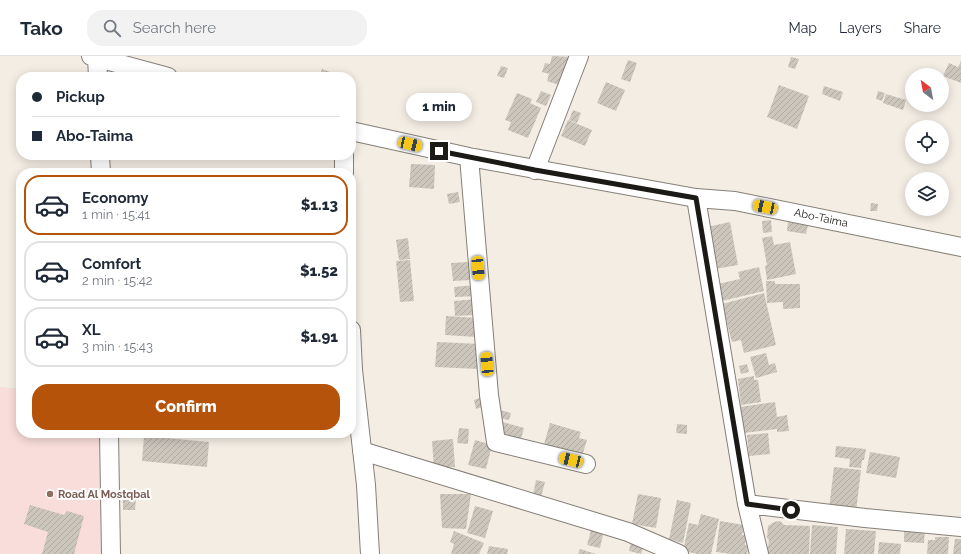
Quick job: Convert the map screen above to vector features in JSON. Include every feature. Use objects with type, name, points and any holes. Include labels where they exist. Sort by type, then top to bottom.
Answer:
[{"type":"street","points":[[535,170],[578,56]]},
{"type":"street","points":[[97,72],[94,57],[150,72]]},
{"type":"street","name":"Abo-Taima","points":[[356,132],[469,158],[696,198],[735,201],[961,247]]},
{"type":"street","points":[[469,158],[489,396],[496,442],[586,464]]},
{"type":"street","points":[[696,198],[747,504],[759,554]]},
{"type":"street","points":[[356,397],[366,485],[370,554]]},
{"type":"street","points":[[109,438],[111,554]]},
{"type":"street","points":[[362,451],[628,532],[679,554]]},
{"type":"street","points":[[747,504],[865,518],[961,527]]},
{"type":"shaded area","name":"Road Al Mostqbal","points":[[0,387],[16,389],[16,438],[99,438],[101,554],[0,554]]},
{"type":"building","points":[[552,56],[572,57],[562,86],[547,81],[549,74],[542,72],[545,63],[550,64]]},
{"type":"building","points":[[791,57],[799,59],[795,69],[788,67]]},
{"type":"building","points":[[628,60],[637,63],[630,82],[621,79]]},
{"type":"building","points":[[961,61],[961,83],[949,78],[949,68],[947,68],[949,63],[958,67]]},
{"type":"building","points":[[501,66],[508,68],[504,78],[497,76]]},
{"type":"building","points":[[322,69],[330,72],[321,72]]},
{"type":"building","points":[[606,82],[625,90],[616,111],[597,103]]},
{"type":"building","points":[[779,85],[809,96],[797,129],[767,117]]},
{"type":"building","points":[[824,86],[843,92],[840,101],[822,94]]},
{"type":"building","points":[[541,91],[551,95],[546,106],[536,102]]},
{"type":"building","points":[[878,91],[885,93],[882,101],[876,99]]},
{"type":"building","points":[[517,93],[532,99],[530,103],[541,108],[528,138],[508,130],[511,122],[505,120]]},
{"type":"building","points":[[886,94],[905,100],[903,110],[883,103]]},
{"type":"building","points":[[573,110],[581,113],[577,123],[569,120]]},
{"type":"building","points":[[568,120],[592,130],[585,146],[561,136]]},
{"type":"building","points":[[411,164],[435,165],[434,189],[409,187]]},
{"type":"building","points":[[458,192],[460,202],[449,204],[447,194]]},
{"type":"building","points":[[871,203],[878,204],[877,211],[870,211]]},
{"type":"building","points":[[771,220],[772,232],[763,233],[762,221]]},
{"type":"building","points":[[730,222],[738,265],[715,269],[707,227]]},
{"type":"building","points":[[788,222],[808,225],[806,234],[787,231]]},
{"type":"building","points":[[772,236],[774,245],[790,242],[796,274],[767,280],[765,266],[767,265],[762,238]]},
{"type":"building","points":[[408,238],[410,259],[399,260],[396,240]]},
{"type":"building","points":[[410,260],[414,301],[400,302],[396,261]]},
{"type":"building","points":[[468,262],[470,280],[453,281],[451,263]]},
{"type":"building","points":[[759,267],[764,291],[722,301],[718,284],[740,279],[738,272]]},
{"type":"building","points":[[766,281],[775,281],[775,284],[800,284],[800,308],[783,309],[783,302],[767,303]]},
{"type":"building","points":[[476,285],[477,296],[455,297],[454,287]]},
{"type":"building","points":[[764,293],[776,345],[744,353],[741,340],[732,342],[722,304]]},
{"type":"building","points":[[476,299],[477,315],[455,316],[454,301]]},
{"type":"building","points":[[446,316],[478,318],[476,337],[445,335]]},
{"type":"building","points":[[437,342],[480,344],[479,369],[435,367]]},
{"type":"building","points":[[766,353],[769,365],[775,363],[777,372],[756,378],[750,357]]},
{"type":"building","points":[[747,364],[749,372],[741,374],[739,366]]},
{"type":"building","points":[[754,376],[754,380],[758,380],[761,402],[741,405],[738,379]]},
{"type":"building","points":[[482,397],[485,406],[476,409],[474,400]]},
{"type":"building","points":[[775,402],[777,417],[787,415],[789,431],[777,432],[777,429],[744,433],[740,407]]},
{"type":"building","points":[[500,410],[511,413],[509,420],[498,418]]},
{"type":"building","points":[[499,421],[524,428],[520,442],[500,438]]},
{"type":"building","points":[[550,423],[581,432],[579,438],[587,440],[581,459],[543,448]]},
{"type":"building","points":[[677,424],[687,425],[687,434],[676,433]]},
{"type":"building","points":[[459,428],[469,429],[468,444],[457,443]]},
{"type":"building","points":[[768,433],[770,454],[749,456],[747,435]]},
{"type":"building","points":[[144,438],[166,438],[209,442],[207,467],[142,461]]},
{"type":"building","points":[[453,439],[455,467],[434,468],[432,441]]},
{"type":"building","points":[[475,440],[492,445],[486,469],[468,465]]},
{"type":"building","points":[[836,446],[866,449],[861,468],[849,467],[850,459],[835,457]]},
{"type":"building","points":[[870,452],[900,457],[896,478],[866,473]]},
{"type":"building","points":[[834,467],[861,470],[856,512],[829,509]]},
{"type":"building","points":[[536,480],[545,482],[541,497],[533,495]]},
{"type":"building","points":[[440,494],[471,494],[466,529],[442,528]]},
{"type":"building","points":[[638,494],[661,498],[656,528],[632,524]]},
{"type":"building","points":[[123,497],[136,497],[135,510],[123,510]]},
{"type":"building","points":[[677,500],[691,503],[683,543],[669,539]]},
{"type":"building","points":[[30,505],[64,515],[67,511],[84,516],[74,554],[42,554],[48,532],[24,524]]},
{"type":"building","points":[[475,506],[493,511],[485,538],[467,533]]},
{"type":"building","points":[[701,514],[719,519],[711,554],[698,554],[683,551],[689,523],[698,525]]},
{"type":"building","points":[[720,521],[744,525],[742,535],[746,535],[745,545],[748,546],[747,554],[716,552]]},
{"type":"building","points":[[780,521],[784,525],[810,526],[809,554],[766,554],[765,548],[768,547],[769,540],[767,538],[768,526],[774,522]]},
{"type":"building","points":[[812,525],[838,527],[836,554],[810,554]]},
{"type":"building","points":[[592,527],[604,530],[600,548],[587,545]]},
{"type":"building","points":[[904,528],[925,529],[924,543],[904,542]]},
{"type":"building","points":[[846,529],[876,531],[874,554],[844,554]]},
{"type":"building","points":[[454,531],[484,543],[479,554],[451,554],[454,544],[450,542]]},
{"type":"building","points":[[935,537],[949,537],[948,554],[927,554],[928,540],[935,540]]},
{"type":"building","points":[[955,539],[961,539],[961,554],[953,554]]},
{"type":"building","points":[[631,542],[644,545],[641,554],[629,551]]},
{"type":"building","points":[[879,542],[901,544],[900,554],[878,554]]},
{"type":"building","points":[[489,546],[508,549],[507,554],[487,554]]},
{"type":"building","points":[[580,549],[596,554],[578,554]]},
{"type":"place","name":"Road Al Mostqbal","points":[[50,494]]},
{"type":"route","points":[[439,151],[469,158],[696,198],[747,504],[791,510]]}]
